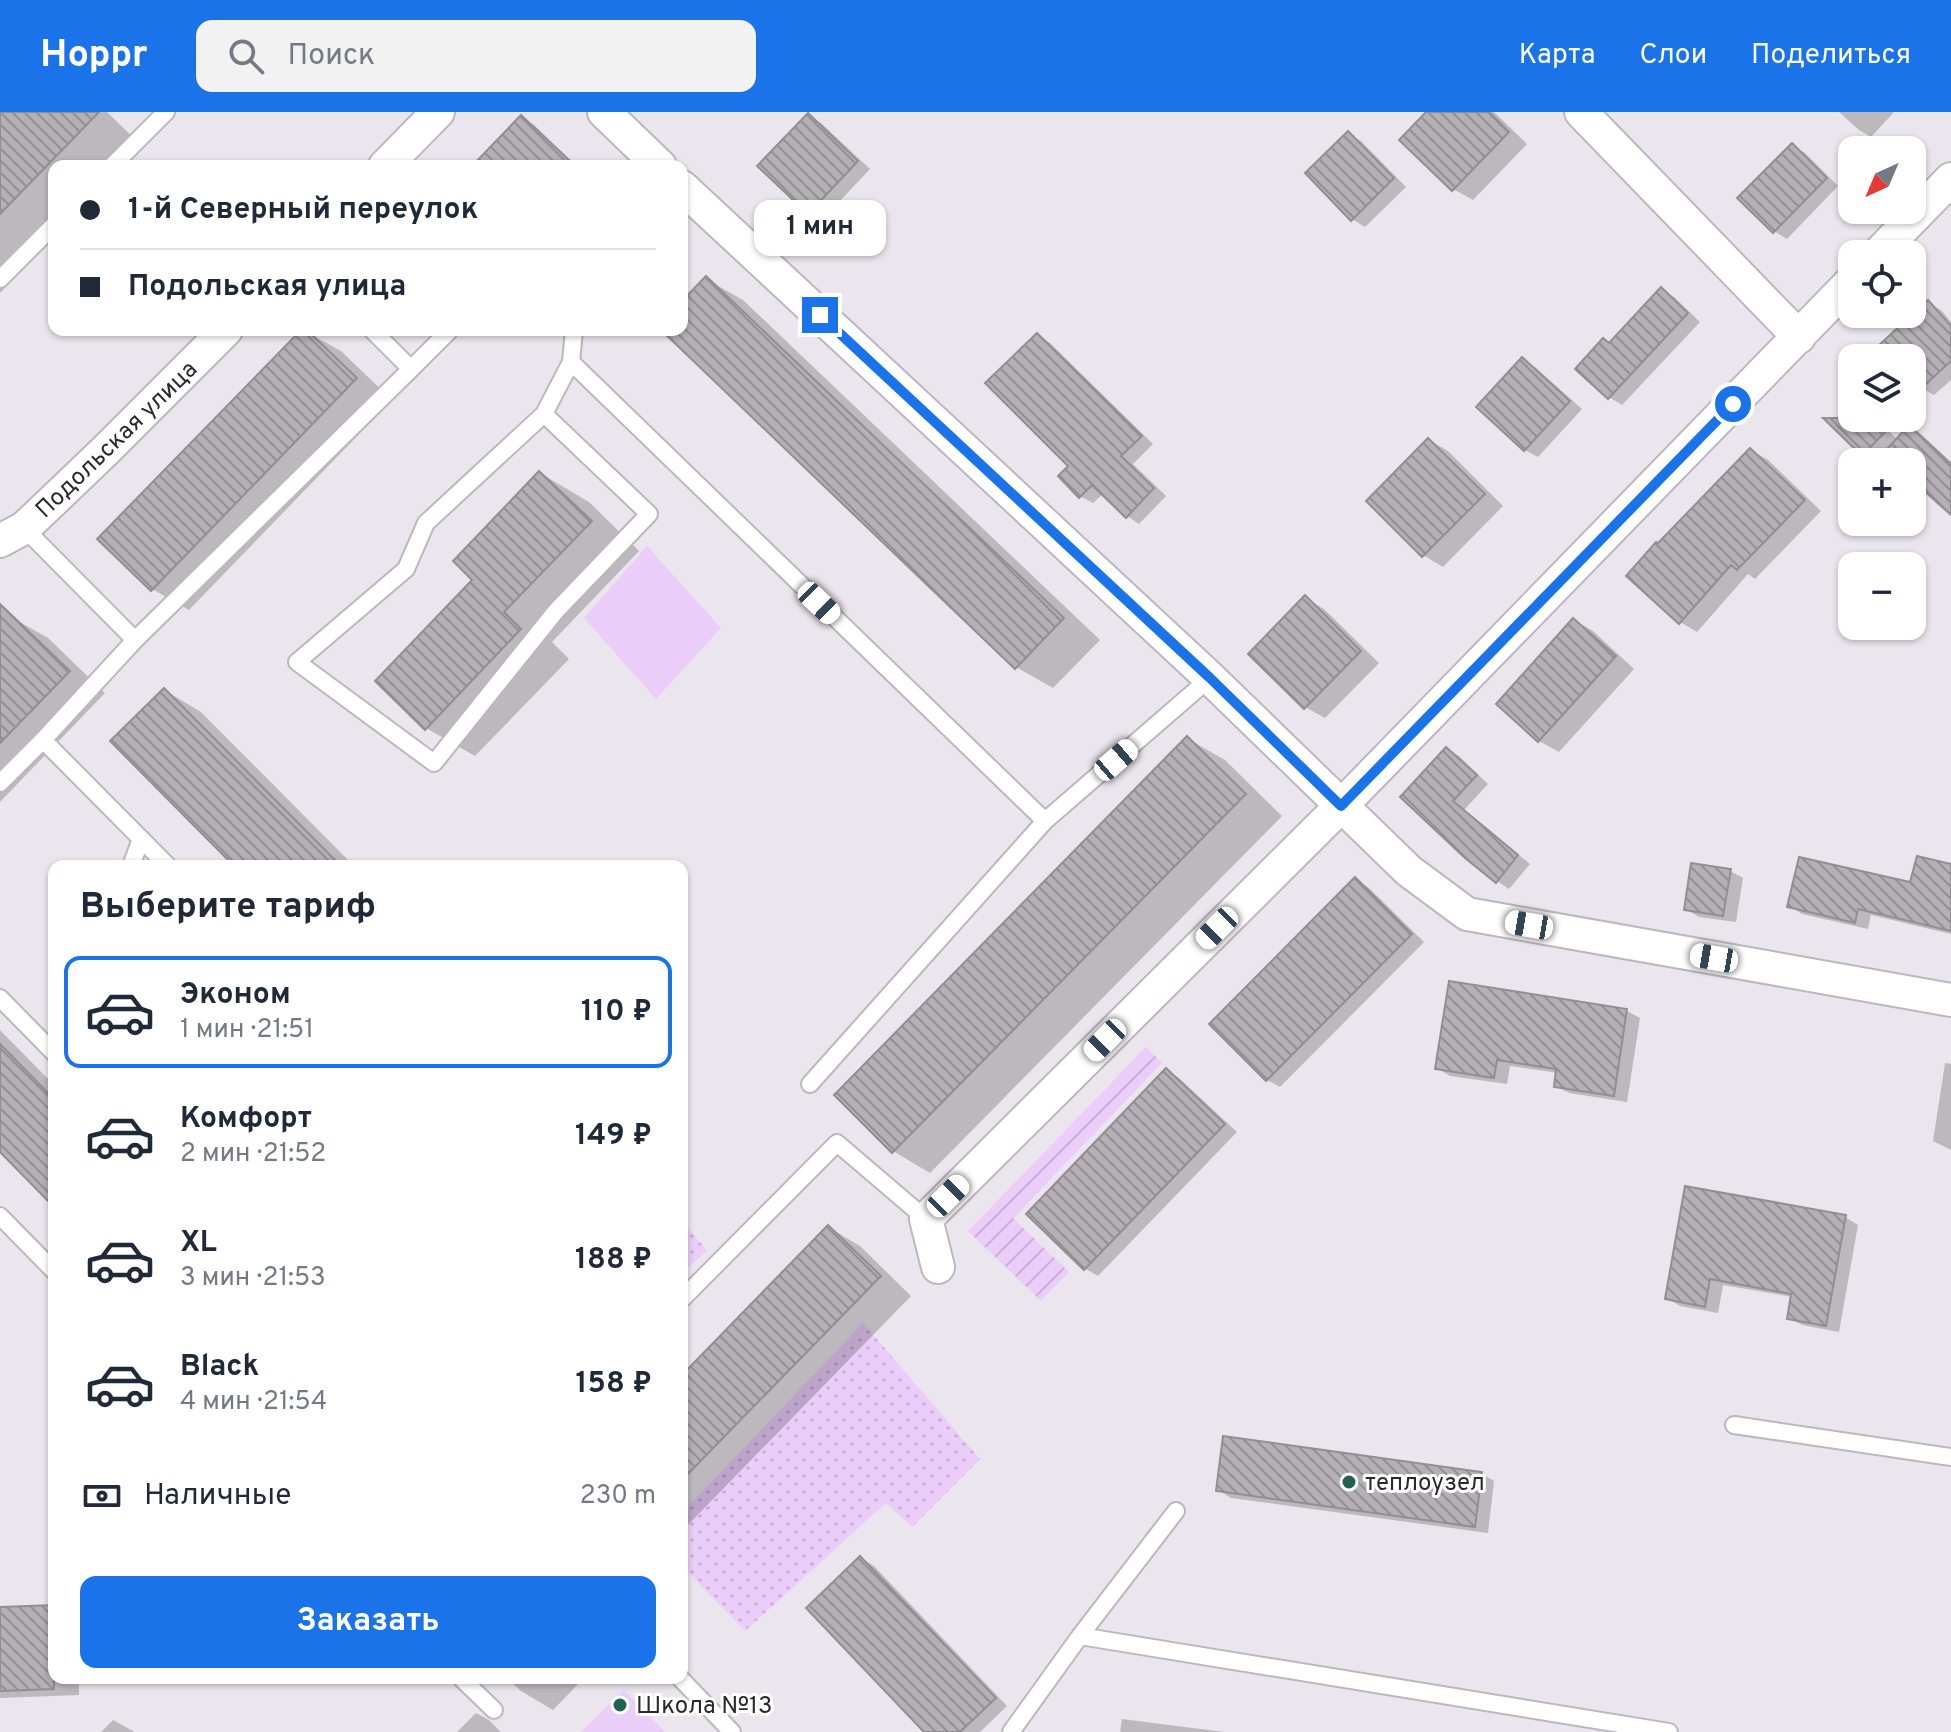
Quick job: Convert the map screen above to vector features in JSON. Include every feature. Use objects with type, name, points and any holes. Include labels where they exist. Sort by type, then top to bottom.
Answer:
[{"type":"street","points":[[391,160],[438,112]]},
{"type":"street","points":[[604,112],[654,160]]},
{"type":"street","points":[[1581,112],[1799,337]]},
{"type":"street","points":[[1892,240],[1951,179]]},
{"type":"street","points":[[688,193],[1210,678],[1409,871],[1467,914],[1951,1000]]},
{"type":"street","points":[[938,1267],[926,1219],[1341,806],[1838,296]]},
{"type":"street","name":"Подольская улица","points":[[12,534],[106,450],[220,336]]},
{"type":"lane","points":[[118,160],[165,112]]},
{"type":"lane","points":[[0,279],[48,231]]},
{"type":"lane","points":[[378,336],[411,369]]},
{"type":"lane","points":[[0,783],[135,640],[444,336]]},
{"type":"lane","points":[[544,414],[649,514],[556,611],[434,763],[297,662],[406,569],[426,523],[544,414],[571,362],[573,336]]},
{"type":"lane","points":[[571,362],[1045,821]]},
{"type":"lane","points":[[12,534],[135,640]]},
{"type":"lane","points":[[810,1084],[1045,821],[1210,678]]},
{"type":"lane","points":[[43,740],[162,860]]},
{"type":"lane","points":[[133,860],[141,839]]},
{"type":"lane","points":[[0,998],[48,1047]]},
{"type":"lane","points":[[688,1293],[837,1143],[926,1219]]},
{"type":"lane","points":[[0,1216],[48,1265]]},
{"type":"lane","points":[[1734,1425],[1951,1457]]},
{"type":"lane","points":[[1011,1732],[1176,1511]]},
{"type":"lane","points":[[1080,1636],[1669,1732]]},
{"type":"lane","points":[[467,1684],[494,1710]]},
{"type":"lane","points":[[686,1684],[732,1732]]},
{"type":"shaded area","points":[[647,546],[721,628],[656,699],[584,618]]},
{"type":"shaded area","points":[[1146,1047],[1162,1063],[1013,1218],[1069,1272],[1041,1301],[968,1231]]},
{"type":"shaded area","points":[[688,1227],[707,1251],[688,1268]]},
{"type":"shaded area","points":[[863,1323],[980,1459],[912,1527],[886,1503],[745,1631],[688,1572],[688,1507]]},
{"type":"shaded area","points":[[624,1690],[665,1732],[581,1732]]},
{"type":"building","points":[[0,112],[99,112],[52,160],[48,160],[48,165],[0,214]]},
{"type":"building","points":[[1426,112],[1489,112],[1509,132],[1452,191],[1399,140]]},
{"type":"building","points":[[808,113],[858,161],[808,214],[757,166]]},
{"type":"building","points":[[521,115],[569,160],[478,160]]},
{"type":"building","points":[[1348,131],[1394,178],[1351,221],[1305,173]]},
{"type":"building","points":[[1792,143],[1827,178],[1773,233],[1737,198]]},
{"type":"building","points":[[706,276],[1064,618],[1015,669],[667,336],[688,336],[688,295]]},
{"type":"building","points":[[1661,287],[1688,313],[1608,399],[1575,369],[1603,338],[1609,343]]},
{"type":"building","points":[[1928,300],[1951,326],[1951,361],[1926,384],[1926,344],[1880,344],[1898,328],[1926,328]]},
{"type":"building","points":[[1037,333],[1142,436],[1121,456],[1154,488],[1126,518],[1092,485],[1079,498],[1058,476],[1068,466],[985,383]]},
{"type":"building","points":[[295,336],[313,336],[357,378],[151,591],[97,539]]},
{"type":"building","points":[[1522,357],[1570,401],[1524,451],[1476,407]]},
{"type":"building","points":[[1823,418],[1838,418],[1838,432],[1885,432],[1870,448],[1854,448]]},
{"type":"building","points":[[1903,432],[1917,432],[1951,464],[1951,515],[1926,493],[1926,448],[1888,448]]},
{"type":"building","points":[[1428,438],[1485,494],[1422,557],[1366,501]]},
{"type":"building","points":[[1750,448],[1805,500],[1737,570],[1731,565],[1679,624],[1626,576]]},
{"type":"building","points":[[539,471],[592,521],[504,612],[521,629],[425,730],[375,681],[472,580],[453,561]]},
{"type":"building","points":[[1305,595],[1361,651],[1304,709],[1248,654]]},
{"type":"building","points":[[0,604],[70,671],[0,743]]},
{"type":"building","points":[[1573,618],[1616,656],[1538,742],[1496,704]]},
{"type":"building","points":[[164,688],[335,860],[228,860],[110,741]]},
{"type":"building","points":[[1187,736],[1246,794],[892,1153],[834,1095]]},
{"type":"building","points":[[1446,747],[1477,775],[1453,801],[1518,855],[1496,883],[1400,797]]},
{"type":"building","points":[[1917,856],[1951,864],[1951,931],[1858,909],[1855,923],[1787,907],[1799,857],[1910,882]]},
{"type":"building","points":[[1691,863],[1731,869],[1723,916],[1684,910]]},
{"type":"building","points":[[1355,877],[1412,934],[1266,1081],[1209,1024]]},
{"type":"building","points":[[1449,981],[1627,1009],[1614,1096],[1554,1087],[1556,1069],[1497,1060],[1494,1078],[1435,1069]]},
{"type":"building","points":[[0,1044],[48,1093],[48,1201],[0,1152]]},
{"type":"building","points":[[1166,1068],[1225,1124],[1084,1270],[1026,1214]]},
{"type":"building","points":[[1685,1186],[1846,1215],[1826,1326],[1787,1319],[1791,1294],[1710,1279],[1705,1307],[1665,1299]]},
{"type":"building","points":[[828,1225],[881,1276],[688,1474],[688,1369]]},
{"type":"building","name":"теплоузел","points":[[1223,1436],[1482,1472],[1475,1527],[1216,1491]]},
{"type":"building","points":[[860,1556],[996,1698],[960,1732],[924,1732],[806,1608]]},
{"type":"building","points":[[48,1605],[48,1684],[54,1684],[54,1689],[0,1691],[0,1607]]},
{"type":"place","name":"теплоузел","points":[[1349,1482]]},
{"type":"place","name":"Школа №13","points":[[620,1705]]},
{"type":"route","points":[[820,315],[1210,678],[1341,806],[1733,404]]}]
